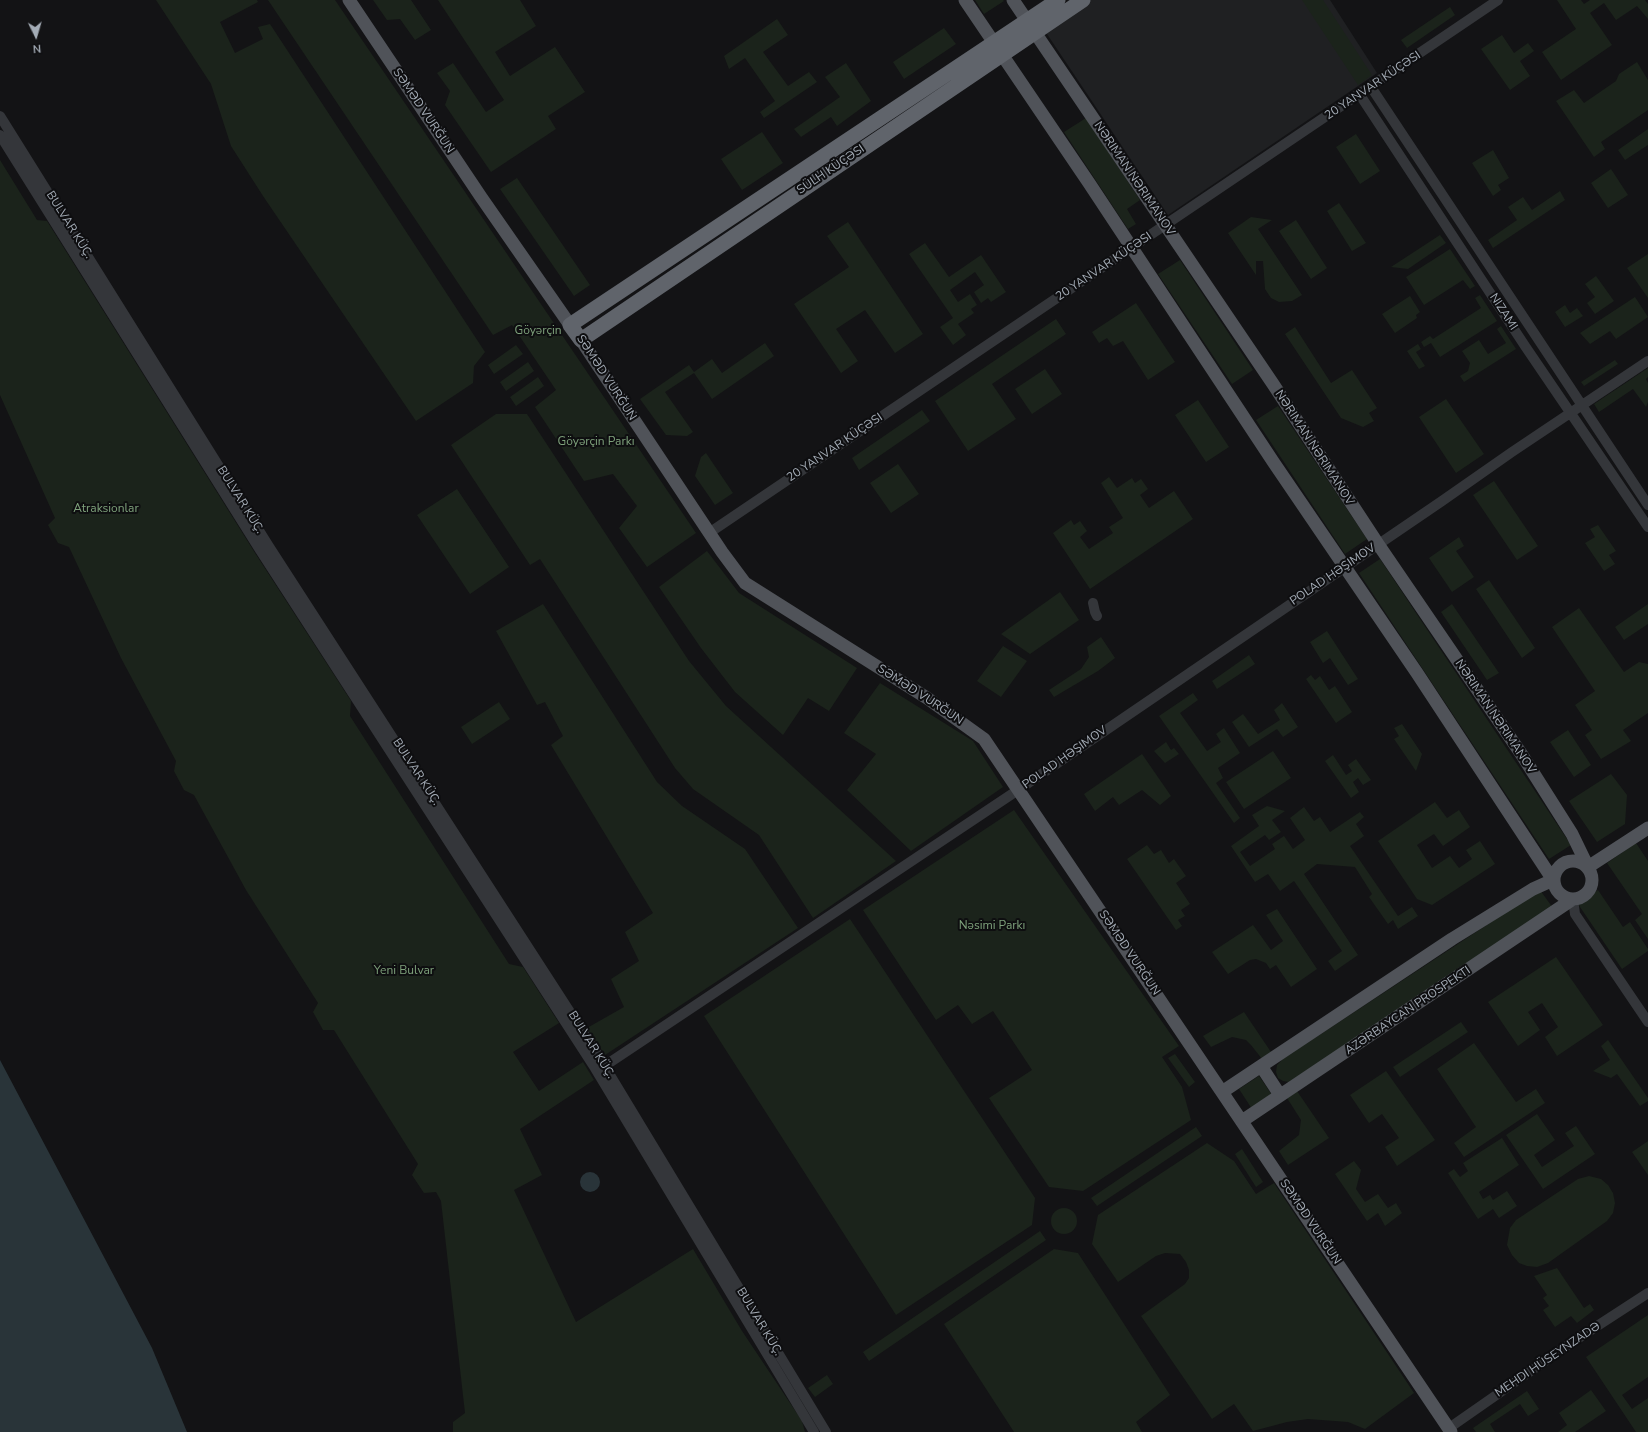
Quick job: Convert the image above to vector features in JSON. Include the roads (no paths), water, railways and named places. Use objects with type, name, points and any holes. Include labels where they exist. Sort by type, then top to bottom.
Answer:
[{"type":"highway","name":"SÜLH KÜÇƏSI","points":[[1031,27],[1058,0]]},
{"type":"highway","name":"SÜLH KÜÇƏSI","points":[[570,325],[766,194],[941,87],[1031,27],[1082,0]]},
{"type":"highway","name":"SÜLH KÜÇƏSI","points":[[581,340],[775,208],[941,87]]},
{"type":"highway","points":[[766,194],[775,208]]},
{"type":"highway","name":"SƏMƏD VURĞUN","points":[[570,325],[581,340]]},
{"type":"main road","name":"SƏMƏD VURĞUN","points":[[349,0],[481,197],[570,325]]},
{"type":"main road","points":[[965,0],[1553,880],[1559,894],[1563,897],[1573,899],[1584,896],[1591,887],[1592,876],[1588,867],[1578,861],[1566,862],[1557,869],[1553,880],[1533,888],[1452,939],[1222,1092]]},
{"type":"main road","name":"NƏRIMAN NƏRIMANOV","points":[[1013,0],[1526,762],[1572,834],[1588,867]]},
{"type":"main road","name":"SƏMƏD VURĞUN","points":[[581,340],[709,533],[738,574],[756,591],[927,698],[979,733],[989,745],[1450,1430]]},
{"type":"main road","points":[[1588,867],[1648,828]]},
{"type":"main road","name":"AZƏRBAYCAN PROSPEKTI","points":[[1242,1121],[1573,899]]},
{"type":"main road","points":[[1261,1066],[1280,1096]]},
{"type":"street","name":"20 YANVAR KÜÇƏSI","points":[[709,533],[1498,0]]},
{"type":"street","name":"NIZAMI","points":[[1371,87],[1648,505]]},
{"type":"street","name":"NIZAMI","points":[[1360,94],[1570,413],[1648,527]]},
{"type":"street","name":"BULVAR KÜÇ.","points":[[0,116],[62,224]]},
{"type":"street","name":"BULVAR KÜÇ.","points":[[0,135],[62,224],[268,545],[402,760],[601,1069],[826,1432]]},
{"type":"street","name":"POLAD HƏŞIMOV","points":[[601,1069],[1018,790],[1648,361]]},
{"type":"street","points":[[1093,603],[1097,616]]},
{"type":"street","points":[[1573,899],[1575,914],[1648,1022]]},
{"type":"street","name":"BULVAR KÜÇ.","points":[[601,1069],[812,1429]]},
{"type":"street","name":"MEHDI HÜSEYNZADƏ","points":[[1450,1430],[1570,1343],[1648,1293]]},
{"type":"street","points":[[812,1429],[819,1421]]},
{"type":"park label","name":"Göyərçin","points":[[538,331]]},
{"type":"park label","name":"Göyərçin Parkı","points":[[596,442]]},
{"type":"park label","name":"Atraksionlar","points":[[106,509]]},
{"type":"park label","name":"Nəsimi Parkı","points":[[992,926]]},
{"type":"park label","name":"Yeni Bulvar","points":[[404,971]]}]
